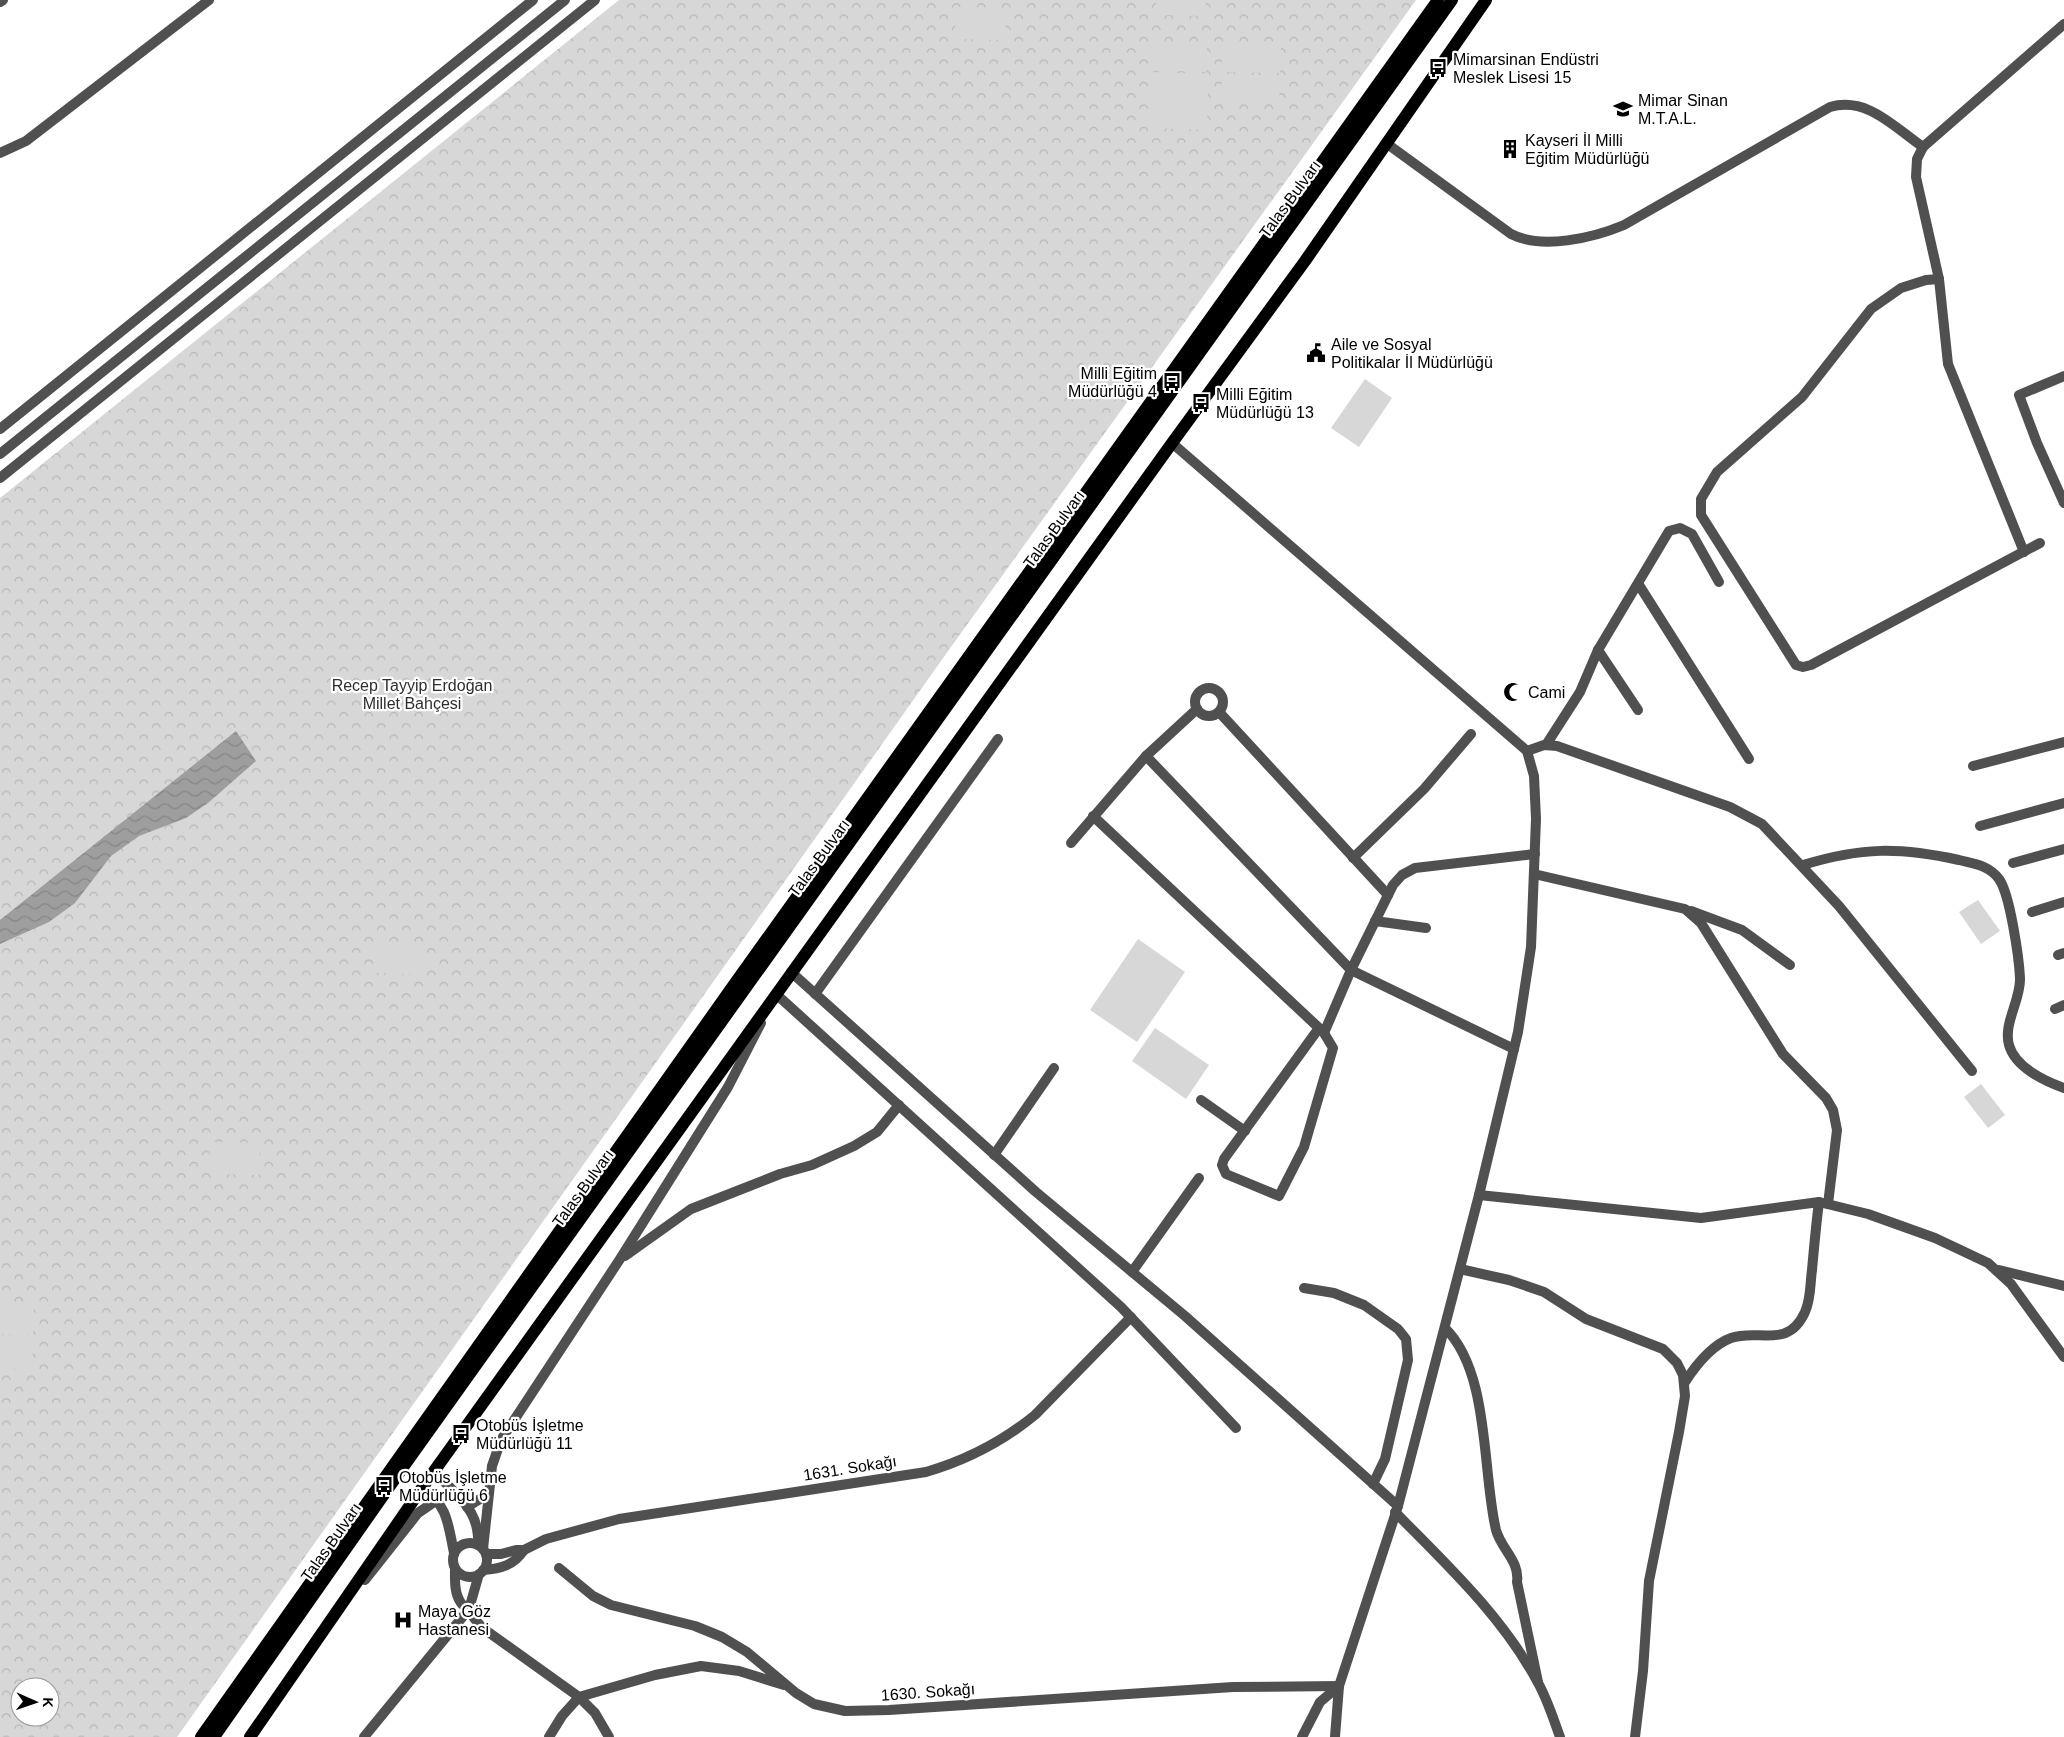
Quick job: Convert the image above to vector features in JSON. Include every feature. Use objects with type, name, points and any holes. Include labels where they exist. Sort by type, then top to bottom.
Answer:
[{"type":"main road","points":[[201,1737],[733,986],[1438,0]]},
{"type":"main road","name":"Talas Bulvarı","points":[[214,1737],[418,1447],[1452,0]]},
{"type":"main road","points":[[250,1737],[422,1488],[791,972],[1305,261],[1486,0]]},
{"type":"street","points":[[0,153],[26,141],[209,0]]},
{"type":"street","points":[[0,429],[533,0]]},
{"type":"street","points":[[0,454],[565,0]]},
{"type":"street","points":[[0,478],[594,0]]},
{"type":"street","points":[[2024,552],[1948,364],[1939,279],[1916,177],[1917,159],[1923,147],[2064,24]]},
{"type":"street","points":[[1386,143],[1511,234],[1532,242],[1589,237],[1624,225],[1830,107],[1837,105],[1858,105],[1870,110],[1923,147]]},
{"type":"street","points":[[1939,279],[1913,283],[1901,288],[1889,294],[1870,309],[1802,396],[1716,472],[1701,499],[1701,515],[1796,665],[1803,667],[1811,665],[2040,543]]},
{"type":"street","points":[[2064,376],[2018,395],[2064,503]]},
{"type":"street","points":[[1172,443],[1527,751],[1532,763],[1535,790],[1534,874],[1528,976],[1514,1049],[1479,1195],[1397,1509],[1339,1686],[1335,1737]]},
{"type":"street","points":[[1546,745],[1580,692],[1598,650],[1669,531],[1676,528],[1685,529],[1692,534],[1720,582]]},
{"type":"street","points":[[1638,585],[1749,759]]},
{"type":"street","points":[[1598,650],[1638,710]]},
{"type":"street","points":[[1209,688],[1218,691],[1223,699],[1222,708],[1219,712],[1212,716],[1207,716],[1196,709],[1197,695],[1200,691],[1209,688]]},
{"type":"street","points":[[1071,843],[1146,756],[1196,709]]},
{"type":"street","points":[[1219,712],[1352,858],[1388,894]]},
{"type":"street","points":[[1352,858],[1424,789],[1471,734]]},
{"type":"street","points":[[815,994],[998,738]]},
{"type":"street","points":[[1973,766],[2064,742]]},
{"type":"street","points":[[1527,751],[1538,746],[1558,746],[1741,811],[1772,832],[1839,906],[1972,1071]]},
{"type":"street","points":[[1146,756],[1351,970],[1514,1049]]},
{"type":"street","points":[[1980,826],[2064,803]]},
{"type":"street","points":[[1094,816],[1322,1030],[1333,1048],[1304,1147],[1279,1196],[1229,1175],[1223,1169],[1222,1162],[1322,1030],[1388,894],[1397,880],[1415,868],[1534,854]]},
{"type":"street","points":[[2014,863],[2064,849]]},
{"type":"street","points":[[1803,866],[1846,854],[1894,850],[1921,852],[1981,865],[1994,873],[2005,890],[2020,980],[2008,1033],[2009,1046],[2018,1060],[2036,1075],[2064,1088]]},
{"type":"street","points":[[1534,874],[1685,909],[1742,930],[1790,964]]},
{"type":"street","points":[[2032,912],[2064,902]]},
{"type":"street","points":[[1685,909],[1706,931],[1783,1054],[1826,1098],[1833,1110],[1837,1130],[1823,1203],[1809,1297],[1800,1320],[1792,1328],[1781,1334],[1736,1336],[1724,1341],[1700,1361],[1685,1382]]},
{"type":"street","points":[[1375,921],[1426,928]]},
{"type":"street","points":[[791,972],[994,1155],[1185,1316],[1372,1484],[1397,1509],[1492,1615],[1518,1649],[1538,1682],[1560,1737]]},
{"type":"street","points":[[482,1550],[492,1466],[500,1440],[620,1259],[728,1087],[776,994],[1131,1317],[1236,1428]]},
{"type":"street","points":[[994,1155],[1054,1068]]},
{"type":"street","points":[[1201,1100],[1245,1130]]},
{"type":"street","points":[[620,1259],[692,1209],[764,1180],[812,1165],[854,1146],[877,1132],[900,1106]]},
{"type":"street","points":[[1132,1272],[1199,1178]]},
{"type":"street","points":[[1479,1195],[1701,1218],[1823,1203],[1868,1214],[1920,1232],[1979,1258],[1998,1270],[2064,1357]]},
{"type":"street","points":[[1460,1269],[1509,1280],[1544,1292],[1586,1320],[1663,1349],[1678,1363],[1685,1382],[1685,1396],[1650,1581],[1643,1670],[1635,1737]]},
{"type":"street","points":[[1998,1270],[2064,1286]]},
{"type":"street","points":[[1304,1288],[1334,1294],[1364,1305],[1398,1329],[1406,1340],[1408,1360],[1385,1459],[1372,1484]]},
{"type":"street","name":"1631. Sokağı","points":[[482,1550],[501,1554],[524,1550],[546,1539],[613,1520],[926,1472],[963,1460],[997,1442],[1035,1415],[1131,1317]]},
{"type":"street","points":[[1445,1328],[1459,1344],[1468,1364],[1482,1417],[1496,1531],[1518,1570],[1517,1582],[1538,1682]]},
{"type":"street","points":[[364,1737],[468,1609],[487,1560],[482,1550],[476,1524],[467,1507],[434,1472]]},
{"type":"street","points":[[422,1488],[437,1500],[446,1516],[454,1553],[456,1593],[463,1606],[468,1609],[473,1618],[484,1629],[579,1697],[595,1713],[609,1737]]},
{"type":"street","points":[[467,1507],[488,1494]]},
{"type":"street","points":[[330,1621],[418,1513],[437,1500]]},
{"type":"street","points":[[454,1553],[462,1545],[468,1543],[482,1550]]},
{"type":"street","name":"1631. Sokağı","points":[[481,1572],[502,1568],[518,1559],[524,1550]]},
{"type":"street","points":[[455,1568],[458,1572],[468,1577],[481,1572]]},
{"type":"street","name":"1630. Sokağı","points":[[559,1568],[593,1596],[610,1605],[695,1626],[722,1637],[747,1652],[788,1686],[814,1704],[845,1711],[889,1710],[1233,1687],[1339,1686]]},
{"type":"street","points":[[549,1737],[562,1716],[579,1697],[655,1675],[701,1666],[739,1671],[788,1686]]},
{"type":"street","points":[[1302,1737],[1320,1702],[1339,1686]]},
{"type":"green space","name":"Recep Tayyip Erdoğan Millet Bahçesi","points":[[619,0],[1416,0],[946,654],[177,1737],[0,1737],[0,498]]},
{"type":"green space","points":[[1156,0],[1206,0],[1205,16],[1155,15]]},
{"type":"green space","points":[[956,7],[1006,8],[1005,40],[955,39]]},
{"type":"green space","points":[[1148,43],[1207,45],[1206,72],[1148,70]]},
{"type":"green space","points":[[1222,45],[1281,46],[1280,73],[1222,72]]},
{"type":"green space","points":[[1150,72],[1208,74],[1208,101],[1149,99]]},
{"type":"green space","points":[[1222,74],[1280,76],[1279,103],[1221,101]]},
{"type":"green space","points":[[1149,101],[1207,103],[1207,130],[1148,128]]},
{"type":"green space","points":[[1365,379],[1392,398],[1359,447],[1331,428]]},
{"type":"green space","points":[[1978,900],[2000,931],[1981,944],[1959,912]]},
{"type":"green space","points":[[1138,939],[1185,972],[1137,1042],[1090,1010]]},
{"type":"green space","points":[[375,941],[425,943],[424,975],[374,973]]},
{"type":"green space","points":[[1155,1028],[1209,1065],[1186,1099],[1132,1061]]},
{"type":"green space","points":[[1981,1084],[2005,1115],[1988,1128],[1964,1097]]},
{"type":"green space","points":[[210,1142],[260,1143],[259,1175],[209,1174]]},
{"type":"green space","points":[[0,1302],[34,1303],[33,1335],[0,1334]]},
{"type":"green space","points":[[0,1336],[33,1337],[32,1369],[0,1368]]},
{"type":"water","points":[[236,731],[256,761],[208,803],[186,818],[139,836],[111,856],[75,903],[49,922],[0,944],[0,920]]},
{"type":"place","name":"Mimarsinan Endüstri Meslek Lisesi 15","points":[[1438,68]]},
{"type":"place","name":"Mimar Sinan M.T.A.L.","points":[[1623,109]]},
{"type":"place","name":"Kayseri İl Milli Eğitim Müdürlüğü","points":[[1510,149]]},
{"type":"place","name":"Aile ve Sosyal Politikalar İl Müdürlüğü","points":[[1316,353]]},
{"type":"place","name":"Milli Eğitim Müdürlüğü 4","points":[[1172,382]]},
{"type":"place","name":"Milli Eğitim Müdürlüğü 13","points":[[1201,403]]},
{"type":"place","name":"Cami","points":[[1513,692]]},
{"type":"place","name":"Otobüs İşletme Müdürlüğü 11","points":[[461,1434]]},
{"type":"place","name":"Otobüs İşletme Müdürlüğü 6","points":[[384,1486]]},
{"type":"place","name":"Maya Göz Hastanesi","points":[[403,1620]]}]
